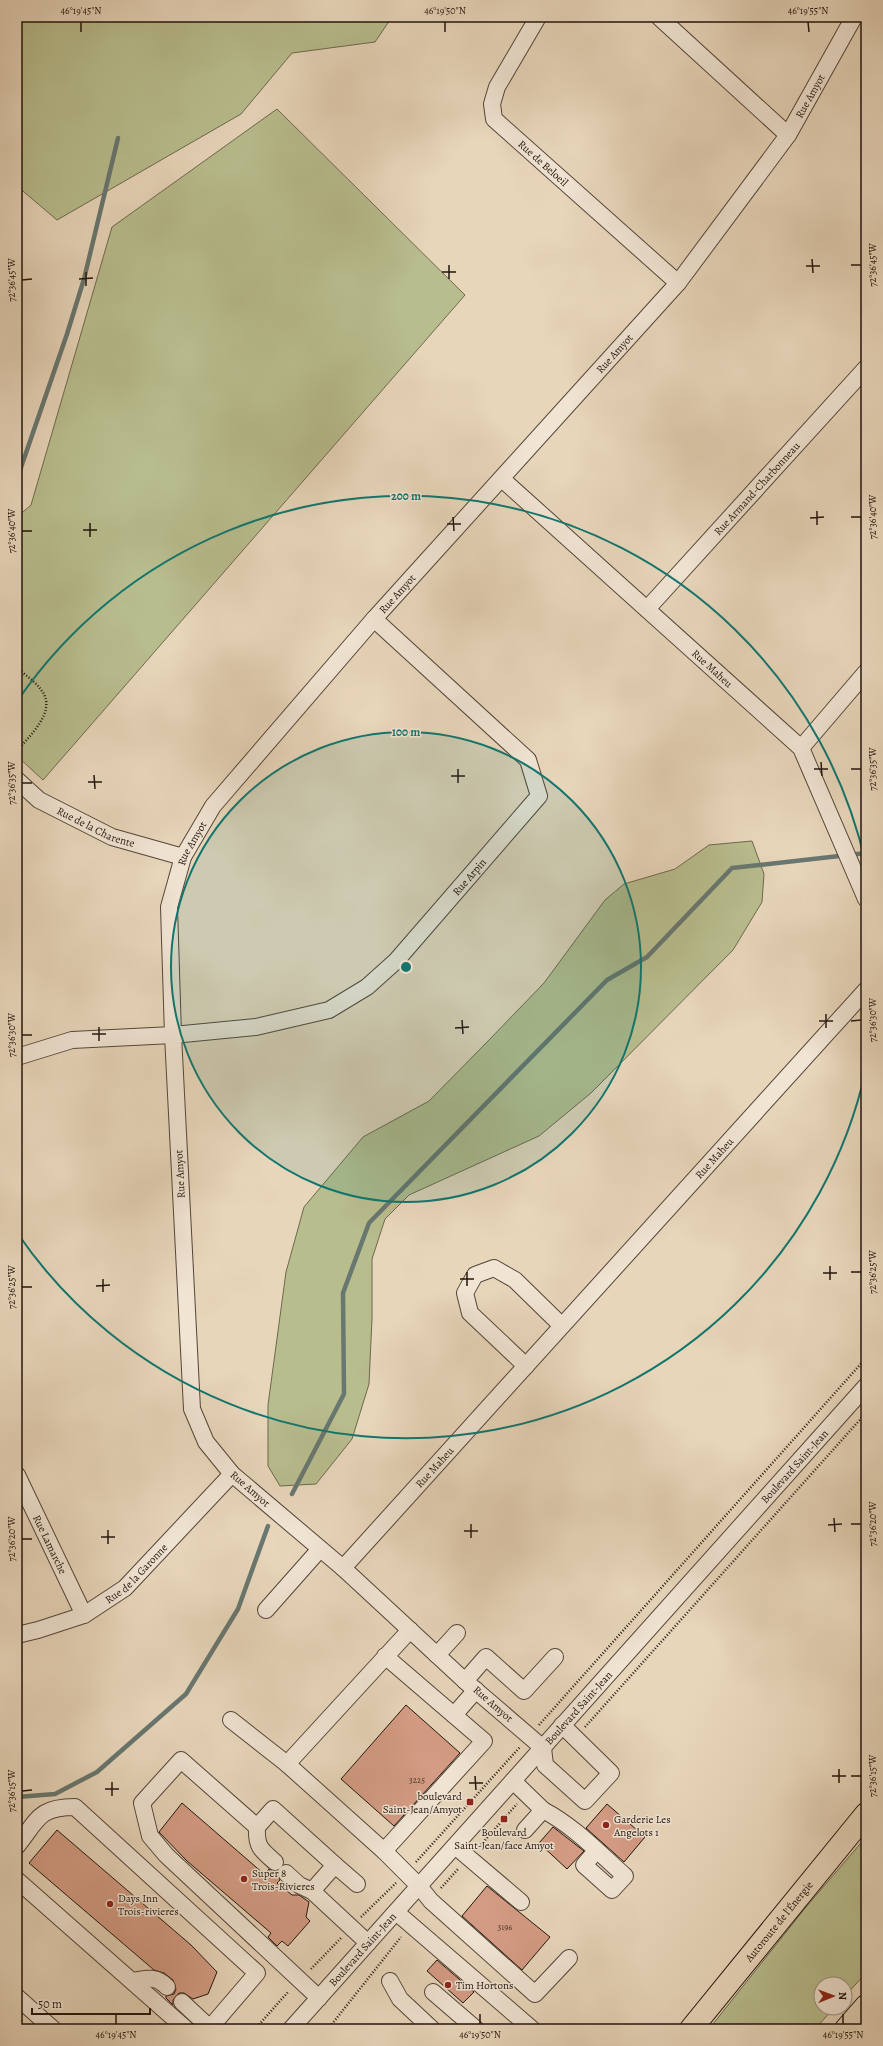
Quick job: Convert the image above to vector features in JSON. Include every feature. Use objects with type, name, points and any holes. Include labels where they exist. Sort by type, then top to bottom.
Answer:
[{"type":"highway","name":"Autoroute de l'Énergie","points":[[692,2027],[866,1814]]},
{"type":"highway","points":[[846,2029],[866,2006]]},
{"type":"street","name":"Rue de Beloeil","points":[[538,17],[497,87],[492,104],[494,119],[678,283]]},
{"type":"street","points":[[659,17],[788,135]]},
{"type":"street","name":"Rue Amyot","points":[[543,1748],[437,1655],[343,1568],[232,1474],[206,1442],[192,1410],[173,1035],[169,908],[183,857],[213,806],[374,619],[678,283],[788,135],[854,17]]},
{"type":"street","name":"Rue Armand-Charbonneau","points":[[646,609],[866,368]]},
{"type":"street","name":"Rue Maheu","points":[[502,479],[801,748],[866,899]]},
{"type":"street","name":"Rue Arpin","points":[[173,1035],[256,1026],[329,1010],[367,987],[396,961],[539,796],[528,760],[374,619]]},
{"type":"street","points":[[801,748],[866,672]]},
{"type":"street","name":"Rue de la Charente","points":[[17,780],[45,803],[112,837],[183,857]]},
{"type":"street","name":"Rue Maheu","points":[[343,1568],[866,990]]},
{"type":"street","points":[[17,1057],[72,1040],[173,1035]]},
{"type":"street","points":[[526,1366],[470,1313],[465,1292],[475,1275],[494,1268],[514,1280],[561,1326]]},
{"type":"street","name":"Boulevard Saint-Jean","points":[[298,2027],[319,1998],[866,1386]]},
{"type":"street","name":"Rue Lamarche","points":[[17,1474],[84,1615]]},
{"type":"street","name":"Rue de la Garonne","points":[[17,1635],[38,1630],[84,1615],[125,1588],[232,1474]]},
{"type":"street","points":[[266,1610],[320,1549]]},
{"type":"street","points":[[287,1764],[410,1630]]},
{"type":"street","points":[[437,1655],[457,1633]]},
{"type":"street","points":[[384,1851],[484,1740],[385,1656]]},
{"type":"street","points":[[454,1715],[486,1658],[524,1691],[555,1657]]},
{"type":"street","points":[[231,1720],[287,1764],[384,1851],[419,1886],[431,1901],[535,1994],[569,1958]]},
{"type":"street","points":[[543,1748],[545,1765],[585,1801],[611,1774],[562,1725]]},
{"type":"street","points":[[257,1827],[181,1760],[142,1803],[150,1836],[166,1855],[319,1998]]},
{"type":"street","points":[[513,1781],[543,1810],[559,1818],[596,1851]]},
{"type":"street","points":[[17,1846],[44,1812],[59,1807],[75,1807],[257,1973],[216,2026],[182,2002]]},
{"type":"street","points":[[275,1862],[259,1848],[256,1838],[257,1827],[273,1809],[357,1884]]},
{"type":"street","points":[[525,1830],[543,1810]]},
{"type":"street","points":[[455,1846],[521,1902]]},
{"type":"street","points":[[312,1892],[335,1865]]},
{"type":"street","points":[[286,1873],[299,1885],[312,1892],[368,1943]]},
{"type":"street","points":[[17,1880],[186,2029]]},
{"type":"street","points":[[396,1912],[532,2029]]},
{"type":"street","points":[[132,1981],[152,1978],[162,1982],[167,1987]]},
{"type":"street","points":[[390,1981],[400,1999],[432,2029]]},
{"type":"street","points":[[433,1992],[476,2029]]},
{"type":"street","points":[[17,1997],[53,2029]]},
{"type":"path","points":[[17,668],[42,691],[47,702],[46,714],[17,752]]},
{"type":"path","name":"Boulevard Saint-Jean","points":[[543,1720],[866,1358]]},
{"type":"path","name":"Boulevard Saint-Jean","points":[[580,1733],[866,1413]]},
{"type":"path","points":[[416,1861],[514,1752]]},
{"type":"path","points":[[477,1848],[520,1800]]},
{"type":"path","points":[[436,1894],[460,1867]]},
{"type":"path","name":"Boulevard Saint-Jean","points":[[357,1921],[395,1883]]},
{"type":"path","points":[[308,1971],[345,1934]]},
{"type":"path","name":"Boulevard Saint-Jean","points":[[328,2029],[402,1936]]},
{"type":"path","points":[[255,2029],[290,1989]]},
{"type":"green space","points":[[17,17],[392,17],[375,42],[292,53],[241,114],[57,220],[17,186]]},
{"type":"green space","points":[[277,109],[465,295],[43,780],[17,756],[17,517],[31,505],[112,227]]},
{"type":"green space","points":[[752,841],[764,874],[762,902],[733,950],[591,1093],[539,1136],[409,1195],[385,1219],[372,1259],[372,1319],[369,1384],[352,1439],[316,1484],[280,1486],[268,1466],[268,1405],[286,1272],[304,1207],[363,1137],[429,1101],[544,983],[605,900],[624,884],[675,869],[709,845]]},
{"type":"green space","points":[[866,1837],[866,1973],[853,1987],[853,1976],[813,1976],[813,2016],[827,2016],[815,2029],[709,2029],[806,1907]]},
{"type":"building","points":[[406,1705],[460,1753],[394,1826],[341,1779]]},
{"type":"building","name":"Super 8 Trois-Rivieres","points":[[182,1803],[264,1874],[269,1869],[277,1871],[280,1880],[277,1883],[292,1895],[299,1895],[309,1902],[306,1917],[310,1921],[288,1946],[282,1941],[277,1946],[268,1937],[271,1933],[187,1861],[159,1832]]},
{"type":"building","points":[[607,1804],[645,1837],[624,1862],[586,1828]]},
{"type":"building","points":[[553,1827],[584,1851],[567,1869],[539,1843]]},
{"type":"building","name":"Days Inn Trois-rivieres","points":[[57,1830],[191,1945],[217,1972],[208,1994],[193,1999],[184,1993],[179,1993],[173,2000],[173,2005],[166,1998],[166,1996],[174,1994],[176,1989],[173,1980],[164,1973],[154,1970],[29,1863]]},
{"type":"building","points":[[487,1886],[550,1937],[522,1970],[462,1916]]},
{"type":"building","points":[[437,1960],[474,1992],[463,2003],[427,1971]]},
{"type":"waterway","points":[[17,479],[67,334],[84,279],[118,138]]},
{"type":"waterway","points":[[292,1494],[344,1394],[343,1293],[369,1223],[607,980],[647,957],[732,868],[866,853]]},
{"type":"waterway","points":[[17,1797],[55,1794],[97,1772],[186,1694],[238,1609],[268,1526]]},
{"type":"place","name":"boulevard Saint-Jean/Amyot","points":[[470,1802]]},
{"type":"place","name":"Boulevard Saint-Jean/face Amyot","points":[[504,1819]]},
{"type":"place","name":"Garderie Les Angelots 1","points":[[606,1825]]},
{"type":"place","name":"Super 8 Trois-Rivieres","points":[[244,1879]]},
{"type":"place","name":"Days Inn Trois-rivieres","points":[[110,1904]]},
{"type":"place","name":"Tim Hortons","points":[[448,1985]]}]
